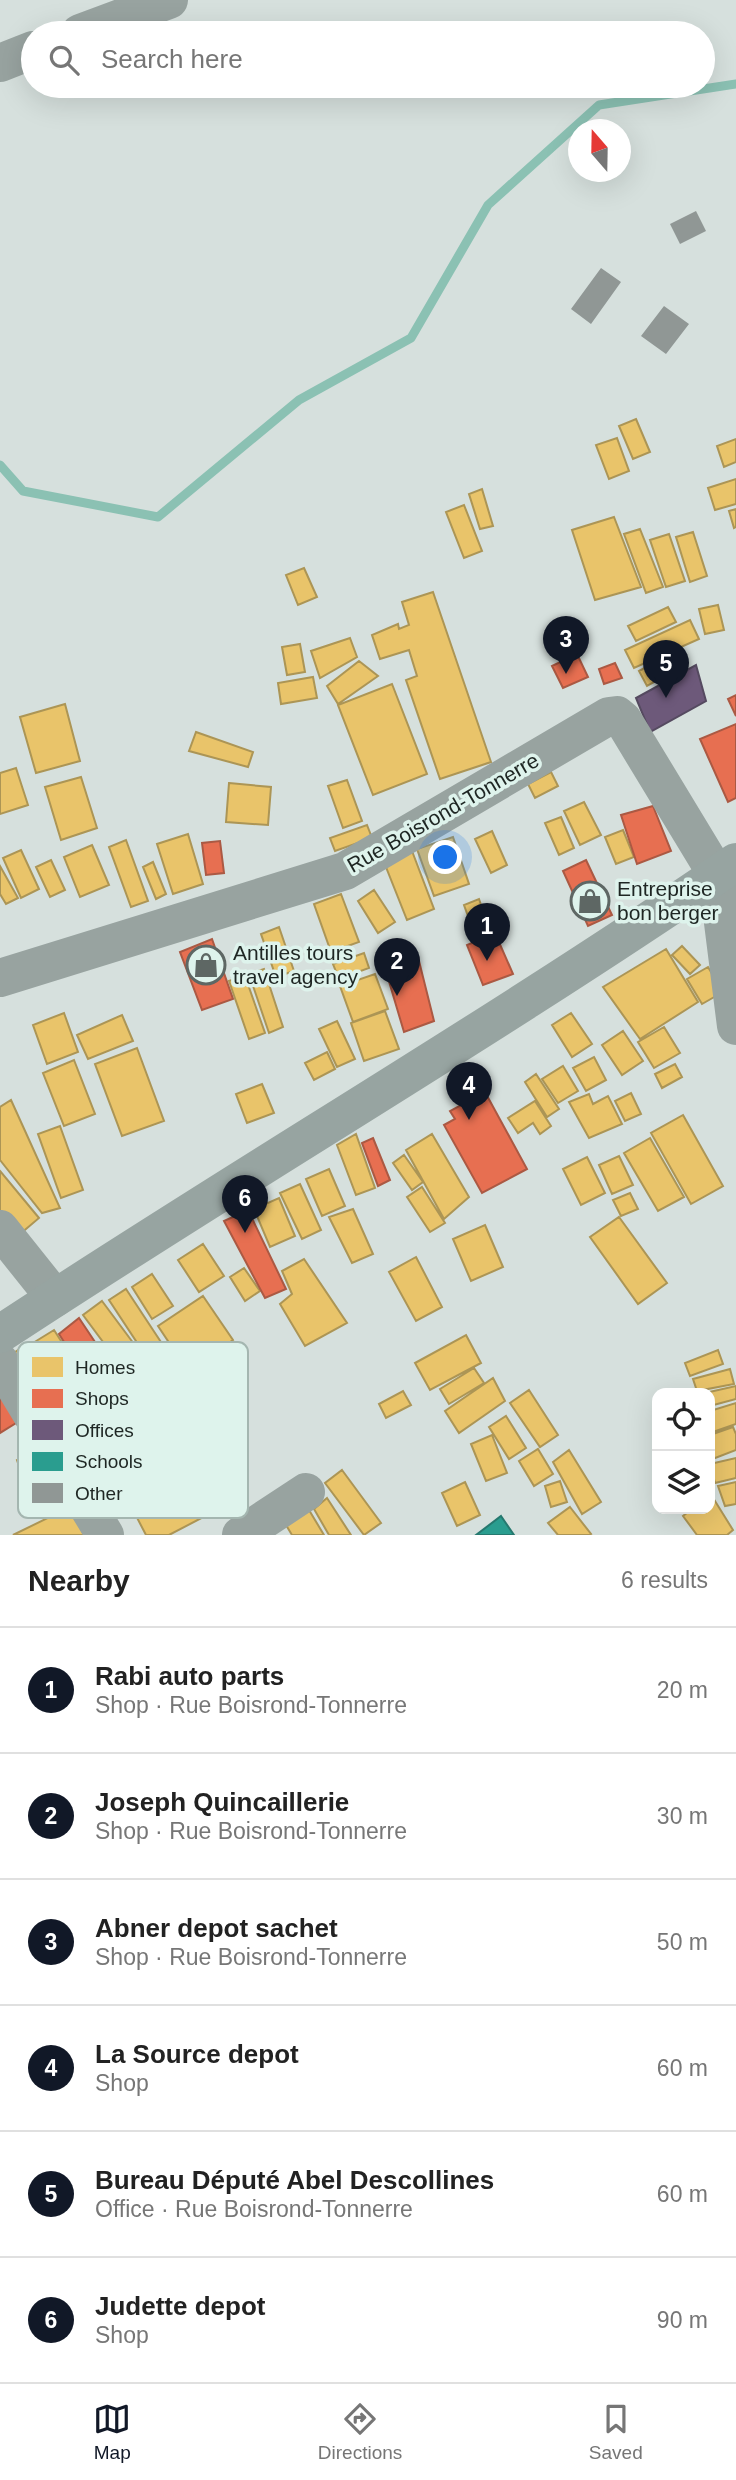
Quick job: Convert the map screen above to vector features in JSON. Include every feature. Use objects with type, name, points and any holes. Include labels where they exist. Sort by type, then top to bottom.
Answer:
[{"type":"main road","points":[[0,1334],[280,1154],[543,991],[727,869]]},
{"type":"street","points":[[95,19],[169,0]]},
{"type":"street","points":[[0,63],[21,55]]},
{"type":"street","name":"Rue Boisrond-Tonnerre","points":[[0,978],[345,872],[609,716],[617,715],[623,720],[727,869]]},
{"type":"street","points":[[727,869],[736,1026]]},
{"type":"street","points":[[0,1229],[55,1298]]},
{"type":"street","points":[[0,1362],[18,1392]]},
{"type":"street","points":[[241,1535],[306,1492]]},
{"type":"street","points":[[94,1518],[104,1535]]},
{"type":"building: Homes","points":[[636,419],[650,452],[633,459],[619,426]]},
{"type":"building: Homes","points":[[617,438],[629,471],[609,479],[596,445]]},
{"type":"building: Homes","points":[[736,439],[736,462],[724,467],[717,446]]},
{"type":"building: Homes","points":[[736,479],[736,504],[715,510],[708,488]]},
{"type":"building: Homes","points":[[482,489],[493,526],[480,529],[469,494]]},
{"type":"building: Homes","points":[[464,505],[482,551],[464,558],[446,512]]},
{"type":"building: Homes","points":[[736,509],[736,527],[734,528],[729,511]]},
{"type":"building: Homes","points":[[614,517],[641,587],[595,600],[572,530]]},
{"type":"building: Homes","points":[[640,529],[663,587],[646,593],[624,534]]},
{"type":"building: Homes","points":[[693,532],[707,576],[690,582],[676,537]]},
{"type":"building: Homes","points":[[669,534],[685,581],[666,587],[650,540]]},
{"type":"building: Homes","points":[[304,568],[317,597],[298,605],[286,575]]},
{"type":"building: Homes","points":[[433,592],[491,762],[440,779],[406,680],[417,676],[409,650],[380,659],[372,635],[398,624],[399,629],[409,625],[402,602]]},
{"type":"building: Homes","points":[[718,605],[724,630],[705,634],[699,609]]},
{"type":"building: Homes","points":[[668,607],[676,622],[636,641],[628,626]]},
{"type":"building: Homes","points":[[690,620],[699,639],[634,668],[625,650]]},
{"type":"building: Homes","points":[[350,638],[357,657],[320,678],[311,651]]},
{"type":"building: Homes","points":[[300,644],[305,672],[287,675],[282,647]]},
{"type":"building: Homes","points":[[678,650],[685,665],[647,686],[639,671]]},
{"type":"building: Homes","points":[[359,661],[378,676],[338,704],[327,686]]},
{"type":"building: Homes","points":[[313,677],[317,698],[281,704],[278,683]]},
{"type":"building: Homes","points":[[392,684],[427,774],[373,795],[338,705]]},
{"type":"building: Homes","points":[[65,704],[80,761],[36,773],[20,717]]},
{"type":"building: Homes","points":[[196,732],[253,752],[248,767],[189,751]]},
{"type":"building: Homes","points":[[16,768],[28,805],[0,814],[0,773]]},
{"type":"building: Homes","points":[[551,772],[558,786],[535,798],[528,784]]},
{"type":"building: Homes","points":[[81,777],[97,828],[61,840],[45,787]]},
{"type":"building: Homes","points":[[347,780],[362,821],[343,828],[328,786]]},
{"type":"building: Homes","points":[[229,783],[271,787],[268,825],[226,822]]},
{"type":"building: Homes","points":[[584,802],[601,835],[580,845],[564,811]]},
{"type":"building: Homes","points":[[561,817],[574,848],[559,855],[545,823]]},
{"type":"building: Homes","points":[[367,825],[372,838],[335,851],[330,838]]},
{"type":"building: Homes","points":[[623,830],[634,857],[616,864],[605,837]]},
{"type":"building: Homes","points":[[492,831],[507,865],[491,873],[475,839]]},
{"type":"building: Homes","points":[[188,834],[203,884],[173,894],[157,844]]},
{"type":"building: Homes","points":[[453,837],[469,884],[434,896],[417,849]]},
{"type":"building: Homes","points":[[126,840],[148,901],[131,907],[109,847]]},
{"type":"building: Homes","points":[[92,845],[109,885],[80,897],[64,857]]},
{"type":"building: Homes","points":[[21,850],[39,889],[21,898],[3,858]]},
{"type":"building: Homes","points":[[412,851],[434,909],[407,920],[384,862]]},
{"type":"building: Homes","points":[[51,860],[65,890],[50,897],[36,867]]},
{"type":"building: Homes","points":[[153,862],[166,894],[156,899],[143,867]]},
{"type":"building: Homes","points":[[0,866],[18,898],[6,904],[0,894]]},
{"type":"building: Homes","points":[[374,890],[395,922],[378,933],[358,901]]},
{"type":"building: Homes","points":[[341,894],[359,942],[331,952],[314,904]]},
{"type":"building: Homes","points":[[479,899],[489,928],[474,933],[464,905]]},
{"type":"building: Homes","points":[[279,927],[294,971],[276,977],[261,934]]},
{"type":"building: Homes","points":[[682,946],[700,965],[690,974],[672,955]]},
{"type":"building: Homes","points":[[666,949],[698,1002],[640,1039],[603,987]]},
{"type":"building: Homes","points":[[364,953],[369,968],[339,979],[333,964]]},
{"type":"building: Homes","points":[[708,967],[723,992],[702,1004],[687,979]]},
{"type":"building: Homes","points":[[264,969],[283,1027],[269,1033],[249,974]]},
{"type":"building: Homes","points":[[375,974],[388,1009],[353,1022],[340,986]]},
{"type":"building: Homes","points":[[245,976],[265,1033],[249,1039],[229,981]]},
{"type":"building: Homes","points":[[385,1011],[399,1049],[364,1061],[351,1023]]},
{"type":"building: Homes","points":[[64,1013],[78,1052],[47,1064],[33,1025]]},
{"type":"building: Homes","points":[[571,1013],[592,1044],[572,1057],[552,1025]]},
{"type":"building: Homes","points":[[122,1015],[133,1041],[88,1059],[77,1035]]},
{"type":"building: Homes","points":[[337,1021],[355,1059],[337,1067],[319,1029]]},
{"type":"building: Homes","points":[[664,1027],[680,1053],[654,1068],[638,1042]]},
{"type":"building: Homes","points":[[623,1031],[643,1061],[622,1075],[602,1045]]},
{"type":"building: Homes","points":[[137,1048],[164,1121],[122,1136],[95,1064]]},
{"type":"building: Homes","points":[[327,1052],[335,1069],[314,1080],[305,1063]]},
{"type":"building: Homes","points":[[594,1057],[606,1080],[586,1091],[573,1068]]},
{"type":"building: Homes","points":[[74,1060],[95,1114],[64,1126],[43,1073]]},
{"type":"building: Homes","points":[[675,1064],[682,1077],[662,1088],[655,1074]]},
{"type":"building: Homes","points":[[563,1066],[578,1091],[558,1103],[542,1079]]},
{"type":"building: Homes","points":[[536,1074],[559,1109],[547,1117],[525,1082]]},
{"type":"building: Homes","points":[[262,1084],[274,1113],[247,1123],[236,1094]]},
{"type":"building: Homes","points":[[631,1093],[641,1114],[625,1121],[615,1101]]},
{"type":"building: Homes","points":[[589,1094],[593,1104],[608,1096],[622,1124],[589,1138],[569,1102]]},
{"type":"building: Homes","points":[[11,1100],[60,1208],[42,1213],[0,1160],[0,1107]]},
{"type":"building: Homes","points":[[535,1101],[551,1126],[540,1134],[533,1123],[518,1133],[508,1118]]},
{"type":"building: Homes","points":[[683,1115],[723,1186],[691,1204],[651,1133]]},
{"type":"building: Homes","points":[[60,1126],[83,1190],[61,1198],[38,1134]]},
{"type":"building: Homes","points":[[356,1134],[375,1188],[356,1195],[337,1145]]},
{"type":"building: Homes","points":[[432,1134],[469,1197],[444,1219],[406,1150]]},
{"type":"building: Homes","points":[[650,1138],[684,1197],[658,1211],[624,1153]]},
{"type":"building: Homes","points":[[404,1155],[423,1182],[412,1190],[393,1163]]},
{"type":"building: Homes","points":[[619,1156],[633,1185],[612,1194],[599,1165]]},
{"type":"building: Homes","points":[[587,1157],[605,1193],[581,1205],[563,1169]]},
{"type":"building: Homes","points":[[329,1169],[345,1206],[322,1216],[306,1179]]},
{"type":"building: Homes","points":[[0,1171],[39,1218],[13,1240],[0,1224]]},
{"type":"building: Homes","points":[[300,1184],[321,1230],[302,1239],[280,1193]]},
{"type":"building: Homes","points":[[422,1187],[445,1223],[430,1232],[407,1197]]},
{"type":"building: Homes","points":[[630,1193],[638,1209],[621,1216],[613,1200]]},
{"type":"building: Homes","points":[[279,1198],[295,1236],[270,1247],[254,1209]]},
{"type":"building: Homes","points":[[353,1209],[373,1254],[352,1263],[329,1217]]},
{"type":"building: Homes","points":[[619,1217],[667,1283],[638,1304],[590,1237]]},
{"type":"building: Homes","points":[[485,1225],[503,1267],[471,1281],[453,1239]]},
{"type":"building: Homes","points":[[203,1244],[224,1276],[199,1292],[178,1260]]},
{"type":"building: Homes","points":[[416,1257],[442,1307],[416,1321],[389,1272]]},
{"type":"building: Homes","points":[[304,1259],[347,1323],[305,1346],[280,1304],[292,1294],[282,1271]]},
{"type":"building: Homes","points":[[244,1268],[260,1291],[245,1301],[230,1277]]},
{"type":"building: Homes","points":[[152,1274],[173,1306],[152,1319],[132,1287]]},
{"type":"building: Homes","points":[[126,1289],[161,1342],[137,1342],[109,1300]]},
{"type":"building: Homes","points":[[203,1296],[233,1340],[169,1342],[158,1326]]},
{"type":"building: Homes","points":[[102,1301],[133,1342],[103,1342],[83,1315]]},
{"type":"building: Homes","points":[[54,1330],[62,1342],[35,1342]]},
{"type":"building: Homes","points":[[466,1335],[481,1363],[430,1390],[415,1363]]},
{"type":"building: Homes","points":[[18,1350],[18,1371],[8,1357]]},
{"type":"building: Homes","points":[[718,1350],[723,1364],[690,1376],[685,1363]]},
{"type":"building: Homes","points":[[474,1368],[484,1383],[449,1404],[440,1389]]},
{"type":"building: Homes","points":[[730,1369],[734,1384],[696,1388],[693,1379]]},
{"type":"building: Homes","points":[[493,1378],[505,1401],[459,1433],[445,1411]]},
{"type":"building: Homes","points":[[736,1386],[736,1399],[715,1405],[715,1391]]},
{"type":"building: Homes","points":[[529,1390],[558,1435],[540,1447],[510,1403]]},
{"type":"building: Homes","points":[[403,1391],[411,1405],[386,1418],[379,1404]]},
{"type":"building: Homes","points":[[736,1403],[736,1424],[715,1431],[715,1409]]},
{"type":"building: Homes","points":[[506,1416],[526,1448],[509,1459],[489,1427]]},
{"type":"building: Homes","points":[[733,1427],[736,1450],[715,1458],[715,1433]]},
{"type":"building: Homes","points":[[492,1435],[507,1473],[486,1481],[471,1444]]},
{"type":"building: Homes","points":[[538,1449],[553,1474],[534,1486],[519,1461]]},
{"type":"building: Homes","points":[[569,1450],[601,1502],[582,1514],[553,1462]]},
{"type":"building: Homes","points":[[736,1458],[736,1478],[715,1483],[715,1463]]},
{"type":"building: Homes","points":[[342,1470],[381,1523],[364,1535],[325,1483]]},
{"type":"building: Homes","points":[[560,1481],[567,1502],[551,1507],[545,1486]]},
{"type":"building: Homes","points":[[465,1482],[480,1515],[457,1526],[442,1493]]},
{"type":"building: Homes","points":[[736,1482],[736,1504],[725,1506],[718,1486]]},
{"type":"building: Homes","points":[[327,1498],[351,1535],[329,1535],[314,1509]]},
{"type":"building: Homes","points":[[303,1500],[324,1535],[292,1535],[280,1515]]},
{"type":"building: Homes","points":[[715,1501],[733,1530],[727,1535],[697,1535],[683,1516],[715,1514]]},
{"type":"building: Homes","points":[[570,1507],[591,1534],[558,1535],[548,1523]]},
{"type":"building: Homes","points":[[48,1518],[76,1518],[84,1535],[13,1535]]},
{"type":"building: Homes","points":[[137,1518],[202,1518],[169,1535],[146,1535]]},
{"type":"building: Shops","points":[[577,654],[588,677],[563,688],[552,666]]},
{"type":"building: Shops","points":[[615,663],[622,678],[604,684],[599,669]]},
{"type":"building: Shops","points":[[736,695],[736,716],[728,699]]},
{"type":"building: Shops","points":[[736,724],[736,798],[728,802],[700,739]]},
{"type":"building: Shops","points":[[653,806],[671,851],[637,864],[621,815]]},
{"type":"building: Shops","points":[[220,841],[224,873],[206,875],[202,843]]},
{"type":"building: Shops","points":[[586,860],[612,915],[588,926],[563,871]]},
{"type":"building: Shops","points":[[495,933],[513,974],[483,985],[467,945]]},
{"type":"building: Shops","points":[[212,939],[233,999],[202,1010],[180,952]]},
{"type":"building: Shops","points":[[418,957],[434,1021],[404,1032],[385,968]]},
{"type":"building: Shops","points":[[485,1092],[527,1169],[482,1193],[444,1125],[455,1119],[450,1111]]},
{"type":"building: Shops","points":[[373,1138],[390,1180],[378,1186],[362,1143]]},
{"type":"building: Shops","points":[[248,1210],[286,1289],[265,1298],[224,1221]]},
{"type":"building: Shops","points":[[79,1318],[95,1342],[64,1342],[59,1334]]},
{"type":"building: Shops","points":[[0,1382],[18,1415],[18,1422],[0,1433]]},
{"type":"building: Offices","points":[[696,665],[706,701],[650,732],[636,698]]},
{"type":"building: Schools","points":[[501,1516],[514,1535],[476,1535]]},
{"type":"building: Other","points":[[696,211],[706,231],[680,244],[670,224]]},
{"type":"building: Other","points":[[601,268],[621,282],[591,324],[571,309]]},
{"type":"building: Other","points":[[664,306],[689,324],[666,354],[641,336]]},
{"type":"waterway","points":[[715,87],[736,84]]},
{"type":"waterway","points":[[0,465],[23,491],[158,517],[299,400],[411,338],[488,205],[599,105],[645,98]]},
{"type":"place","name":"Abner depot sachet","points":[[566,674]]},
{"type":"place","name":"Bureau Député Abel Descollines","points":[[666,698]]},
{"type":"place","name":"Entreprise bon berger","points":[[590,901]]},
{"type":"place","name":"Rabi auto parts","points":[[487,961]]},
{"type":"place","name":"Antilles tours travel agency","points":[[206,965]]},
{"type":"place","name":"Joseph Quincaillerie","points":[[397,996]]},
{"type":"place","name":"La Source depot","points":[[469,1120]]},
{"type":"place","name":"Judette depot","points":[[245,1233]]}]
